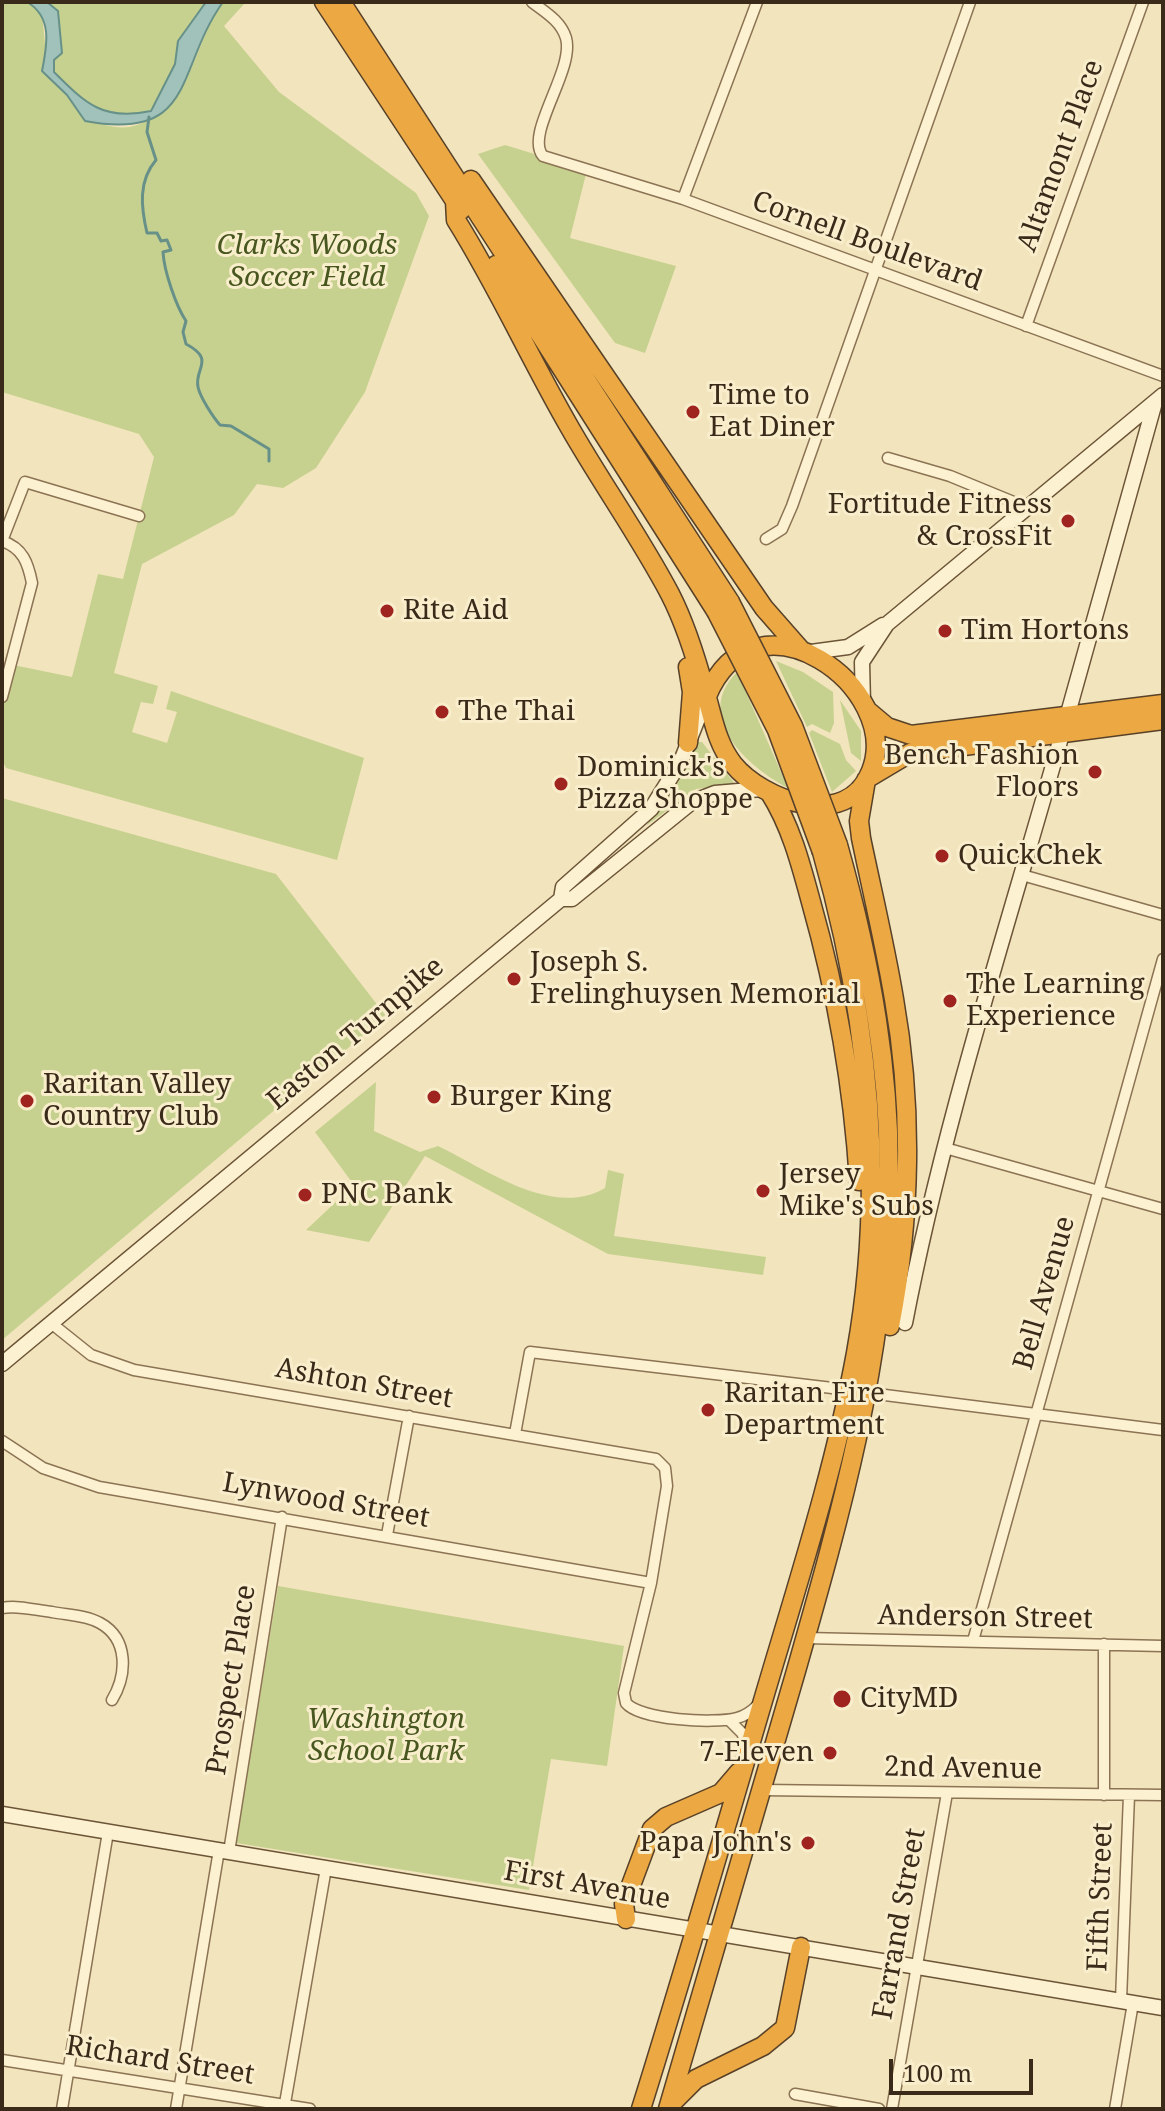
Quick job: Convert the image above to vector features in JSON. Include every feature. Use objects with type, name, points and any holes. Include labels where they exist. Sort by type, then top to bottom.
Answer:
[{"type":"highway","points":[[324,2],[723,606]]},
{"type":"highway","points":[[341,2],[723,606],[793,726],[830,848],[866,950],[878,1030],[887,1139],[884,1279],[869,1393],[838,1522],[668,2108]]},
{"type":"highway","points":[[392,80],[413,99],[551,292],[764,608],[806,650],[852,688],[865,707],[887,727],[911,735],[1163,720]]},
{"type":"highway","points":[[455,201],[456,220],[570,429],[680,616],[724,750],[742,774],[766,791],[796,803],[821,806],[842,799],[867,779],[910,753],[1163,704]]},
{"type":"highway","points":[[629,525],[630,543],[674,626],[690,675],[692,704],[688,743]]},
{"type":"highway","points":[[707,696],[719,671],[736,655],[758,647],[806,650]]},
{"type":"highway","points":[[865,707],[875,748],[859,821],[895,1002],[907,1148],[898,1277],[882,1364],[869,1393]]},
{"type":"highway","points":[[766,791],[785,818],[801,865],[840,1019],[857,1145],[862,1307]]},
{"type":"highway","points":[[641,2109],[697,1930],[833,1460],[849,1390],[862,1307],[870,1196],[865,1071],[830,848]]},
{"type":"highway","points":[[626,1919],[624,1904],[652,1829],[666,1817],[721,1793],[747,1757]]},
{"type":"highway","points":[[668,2108],[696,2079],[763,2046],[785,2028],[801,1947]]},
{"type":"street","name":"Cornell Boulevard","points":[[532,2],[551,16],[567,41],[566,60],[539,138],[540,153],[552,161],[683,199],[1163,376]]},
{"type":"street","points":[[683,199],[757,2]]},
{"type":"street","points":[[766,539],[782,529],[792,506],[970,2]]},
{"type":"street","name":"Altamont Place","points":[[1026,326],[1143,2]]},
{"type":"street","points":[[865,707],[862,662],[887,624],[1159,398]]},
{"type":"street","points":[[905,1323],[920,1242],[945,1148],[1159,398]]},
{"type":"street","points":[[888,458],[963,480],[1028,508]]},
{"type":"street","points":[[2,697],[32,583],[28,565],[20,551],[2,541],[25,482],[139,516]]},
{"type":"street","points":[[806,650],[848,647],[876,627],[887,624]]},
{"type":"street","name":"Easton Turnpike","points":[[561,899],[563,887],[651,809],[675,773],[707,696]]},
{"type":"street","name":"Easton Turnpike","points":[[2,1364],[561,899],[572,899],[692,802],[715,793],[766,791]]},
{"type":"street","points":[[1022,875],[1163,915]]},
{"type":"street","name":"Bell Avenue","points":[[973,1641],[1163,959]]},
{"type":"street","points":[[945,1148],[1163,1209]]},
{"type":"street","name":"Ashton Street","points":[[51,1323],[91,1355],[122,1367],[651,1457],[663,1464],[667,1479],[651,1583]]},
{"type":"street","points":[[515,1434],[530,1352],[849,1390]]},
{"type":"street","points":[[869,1393],[1163,1430]]},
{"type":"street","points":[[387,1535],[409,1416]]},
{"type":"street","name":"Lynwood Street","points":[[2,1441],[43,1468],[71,1480],[651,1583]]},
{"type":"street","name":"Prospect Place","points":[[176,2109],[282,1517]]},
{"type":"street","points":[[651,1583],[624,1693],[626,1703],[645,1715],[729,1720],[747,1714],[763,1701]]},
{"type":"street","points":[[2,1608],[27,1608],[86,1618],[112,1631],[123,1656],[119,1689],[112,1700]]},
{"type":"street","name":"Anderson Street","points":[[805,1638],[1163,1646]]},
{"type":"street","name":"Fifth Street","points":[[1104,1644],[1104,1795]]},
{"type":"street","points":[[729,1720],[742,1733],[747,1757]]},
{"type":"street","name":"2nd Avenue","points":[[762,1790],[1163,1795]]},
{"type":"street","name":"Farrand Street","points":[[892,2109],[947,1793]]},
{"type":"street","name":"Fifth Street","points":[[1115,2109],[1127,2001],[1129,1795]]},
{"type":"street","name":"First Avenue","points":[[2,1814],[1163,2008]]},
{"type":"street","points":[[62,2109],[108,1832]]},
{"type":"street","points":[[284,2107],[326,1868]]},
{"type":"street","name":"Richard Street","points":[[2,2060],[310,2109]]},
{"type":"street","points":[[795,2094],[879,2109]]},
{"type":"green space","name":"Clarks Woods Soccer Field","points":[[2,2],[27,2],[42,14],[46,53],[42,71],[67,95],[85,121],[129,127],[150,120],[178,94],[223,2],[246,2],[224,26],[279,92],[416,193],[429,216],[365,392],[316,468],[283,488],[257,484],[234,515],[142,564],[114,673],[158,686],[153,704],[141,702],[132,732],[167,743],[177,712],[166,709],[171,691],[364,758],[337,860],[6,768],[2,760],[2,699],[13,665],[72,677],[98,574],[123,579],[154,457],[139,434],[2,392]]},
{"type":"green space","points":[[47,2],[206,2],[178,41],[175,64],[150,111],[120,113],[107,111],[86,101],[54,72],[54,60],[62,53],[58,11]]},
{"type":"green space","points":[[505,145],[587,170],[570,238],[676,266],[645,353],[615,343],[478,154]]},
{"type":"green space","points":[[776,661],[803,672],[833,692],[834,723],[830,733],[812,724],[807,727]]},
{"type":"green space","points":[[737,672],[788,788],[742,754],[723,723],[720,706],[725,689]]},
{"type":"green space","points":[[840,700],[861,731],[861,761],[851,753]]},
{"type":"green space","points":[[812,730],[840,744],[846,760],[856,771],[832,792],[809,733]]},
{"type":"green space","points":[[698,742],[702,742],[735,784],[696,789],[647,825]]},
{"type":"green space","points":[[2,798],[276,874],[386,1016],[2,1340]]},
{"type":"green space","points":[[376,1082],[374,1131],[420,1152],[438,1146],[498,1178],[542,1194],[564,1198],[585,1196],[605,1188],[608,1170],[624,1174],[614,1236],[766,1257],[763,1275],[608,1254],[425,1156],[369,1242],[306,1230],[354,1185],[315,1132]]},
{"type":"green space","name":"Washington School Park","points":[[278,1586],[624,1646],[607,1766],[551,1759],[529,1890],[236,1843]]},
{"type":"water","points":[[27,2],[47,2],[58,11],[62,53],[54,60],[54,72],[96,107],[120,114],[134,114],[151,111],[175,64],[178,41],[206,2],[223,2],[208,27],[178,94],[165,110],[147,121],[121,125],[85,121],[67,95],[42,71],[46,33],[41,16]]},
{"type":"waterway","points":[[149,117],[147,132],[156,160],[144,185],[142,204],[145,223],[147,233],[157,233],[161,241],[167,240],[171,250],[163,252],[175,298],[186,321],[183,332],[186,344],[202,360],[199,391],[220,425],[231,426],[269,449],[269,461]]},
{"type":"place","name":"Time to Eat Diner","points":[[693,412]]},
{"type":"place","name":"Fortitude Fitness & CrossFit","points":[[1068,521]]},
{"type":"place","name":"Rite Aid","points":[[387,611]]},
{"type":"place","name":"Tim Hortons","points":[[945,631]]},
{"type":"place","name":"The Thai","points":[[442,712]]},
{"type":"place","name":"Bench Fashion Floors","points":[[1095,772]]},
{"type":"place","name":"Dominick's Pizza Shoppe","points":[[561,784]]},
{"type":"place","name":"QuickChek","points":[[942,856]]},
{"type":"place","name":"Joseph S. Frelinghuysen Memorial","points":[[514,979]]},
{"type":"place","name":"The Learning Experience","points":[[950,1001]]},
{"type":"place","name":"Burger King","points":[[434,1097]]},
{"type":"place","name":"Raritan Valley Country Club","points":[[27,1101]]},
{"type":"place","name":"Jersey Mike's Subs","points":[[763,1191]]},
{"type":"place","name":"PNC Bank","points":[[305,1195]]},
{"type":"place","name":"Raritan Fire Department","points":[[708,1410]]},
{"type":"place","name":"CityMD","points":[[842,1699]]},
{"type":"place","name":"7-Eleven","points":[[830,1753]]},
{"type":"place","name":"Papa John's","points":[[808,1843]]}]
